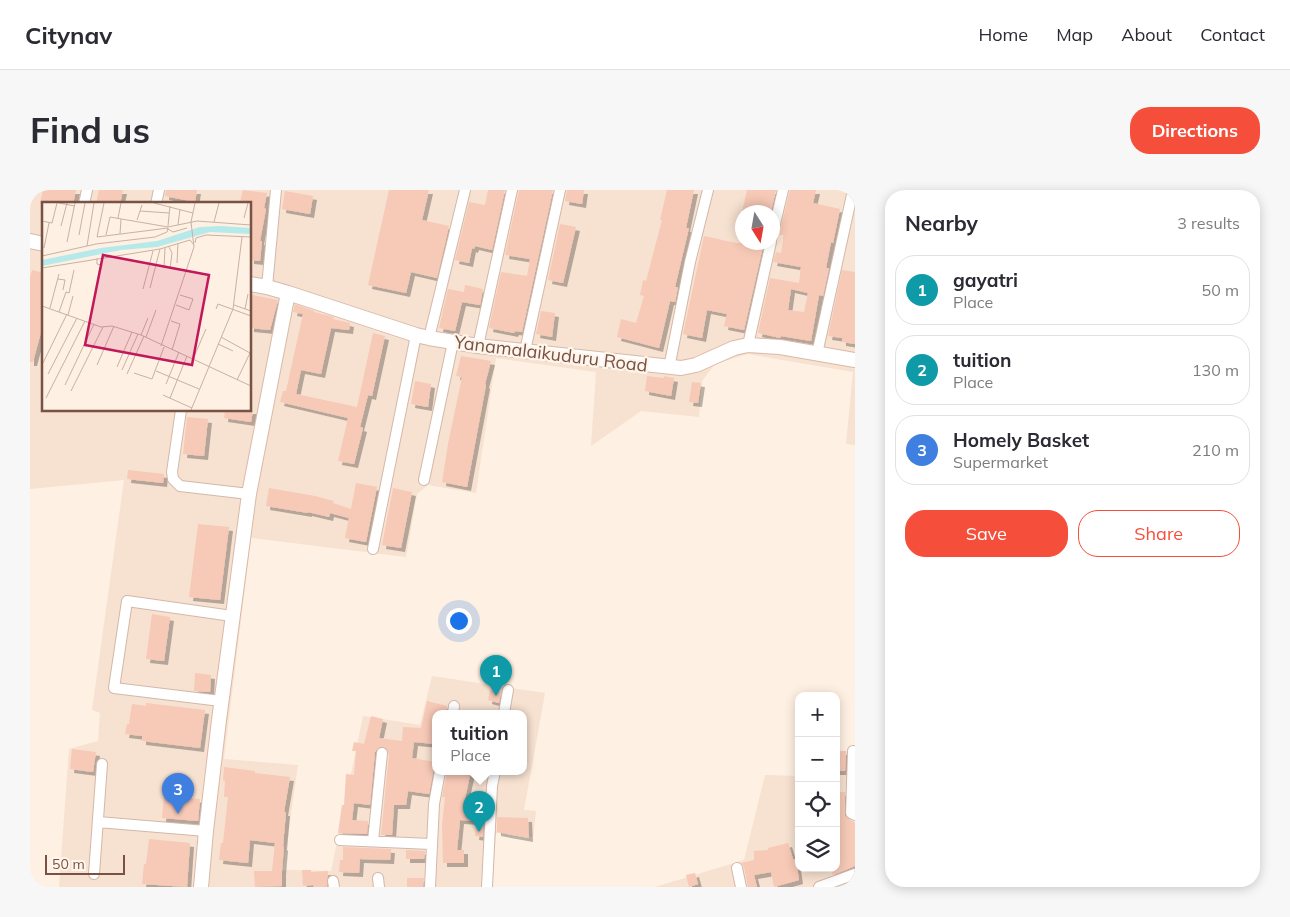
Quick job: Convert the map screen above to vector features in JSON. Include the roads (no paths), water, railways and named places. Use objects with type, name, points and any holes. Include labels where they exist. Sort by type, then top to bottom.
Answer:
[{"type":"street","points":[[267,287],[276,190]]},
{"type":"street","points":[[373,549],[423,337],[465,190]]},
{"type":"street","points":[[478,346],[512,190]]},
{"type":"street","points":[[525,351],[560,190]]},
{"type":"street","points":[[668,368],[690,262],[708,190]]},
{"type":"street","points":[[779,205],[783,190]]},
{"type":"street","points":[[818,354],[853,190]]},
{"type":"street","points":[[748,345],[769,250]]},
{"type":"street","name":"Yanamalaikuduru Road","points":[[251,284],[288,293],[423,337],[478,346],[668,368],[696,365],[734,348],[748,345],[780,347],[855,360]]},
{"type":"street","points":[[201,887],[232,616],[250,494],[288,293]]},
{"type":"street","points":[[424,480],[452,342]]},
{"type":"street","points":[[181,411],[172,472],[173,479],[180,486],[250,494]]},
{"type":"street","points":[[221,701],[114,688],[127,601],[232,616]]},
{"type":"street","points":[[505,710],[508,690]]},
{"type":"street","points":[[853,751],[851,813],[855,815]]},
{"type":"street","points":[[373,840],[382,754]]},
{"type":"street","points":[[94,874],[102,764]]},
{"type":"street","points":[[430,887],[434,804],[439,775]]},
{"type":"street","points":[[487,887],[494,775]]},
{"type":"street","points":[[98,822],[206,831]]},
{"type":"street","points":[[340,840],[431,844]]},
{"type":"street","points":[[737,868],[741,887]]},
{"type":"street","points":[[819,887],[855,874]]},
{"type":"place","name":"gayatri","points":[[496,696]]},
{"type":"place","name":"Homely Basket","points":[[178,814]]},
{"type":"place","name":"tuition","points":[[479,832]]}]
